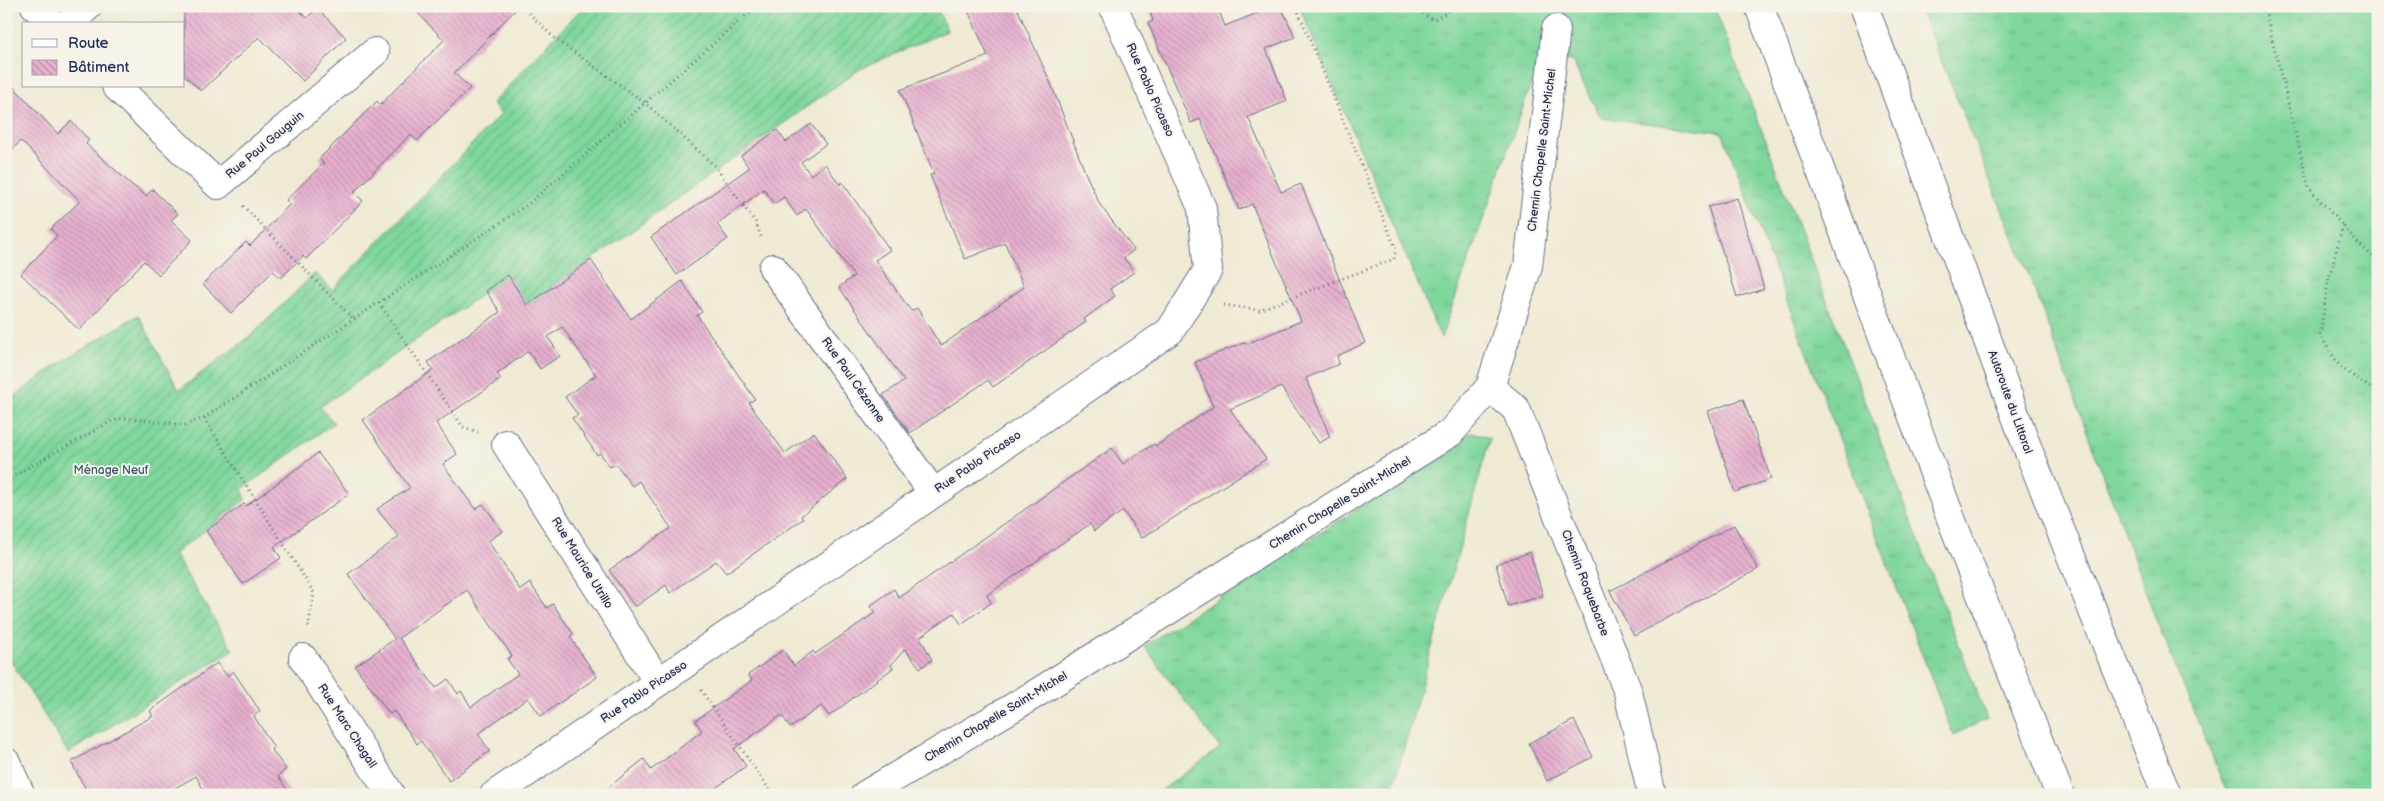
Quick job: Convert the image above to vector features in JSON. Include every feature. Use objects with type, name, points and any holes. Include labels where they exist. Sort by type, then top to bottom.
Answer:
[{"type":"main road","points":[[35,6],[50,22]]},
{"type":"main road","points":[[71,22],[88,6]]},
{"type":"main road","name":"Rue Pablo Picasso","points":[[494,795],[1170,331],[1208,270],[1202,208],[1113,6]]},
{"type":"main road","points":[[1759,6],[1950,516],[2060,795]]},
{"type":"main road","name":"Autoroute du Littoral","points":[[1864,6],[2028,452],[2167,795]]},
{"type":"main road","name":"Chemin Chapelle Saint-Michel","points":[[866,795],[1032,696],[1450,433],[1490,387],[1528,266],[1556,29]]},
{"type":"main road","name":"Rue Paul Gauguin","points":[[118,88],[218,185],[375,52]]},
{"type":"main road","name":"Rue Paul Cézanne","points":[[774,268],[933,493]]},
{"type":"main road","name":"Chemin Roquebarbe","points":[[1490,387],[1516,409],[1520,418],[1628,692],[1652,795]]},
{"type":"main road","name":"Rue Maurice Utrillo","points":[[506,444],[658,682]]},
{"type":"main road","name":"Rue Marc Chagall","points":[[303,658],[391,795]]},
{"type":"main road","points":[[6,762],[21,795]]},
{"type":"main road","points":[[6,790],[10,795]]},
{"type":"path","points":[[522,6],[554,38],[644,102],[714,165],[756,223],[774,268]]},
{"type":"path","points":[[6,480],[112,421],[124,418],[185,425],[204,418],[527,205],[757,6]]},
{"type":"path","points":[[1188,300],[1259,310],[1394,259],[1396,249],[1296,6]]},
{"type":"path","points":[[1409,6],[1434,20],[1458,6]]},
{"type":"path","points":[[2264,6],[2309,188],[2378,261]]},
{"type":"path","points":[[218,185],[250,211],[354,320]]},
{"type":"path","points":[[2343,226],[2328,282],[2320,335],[2340,367],[2378,393]]},
{"type":"path","points":[[379,302],[463,427],[506,444]]},
{"type":"path","points":[[204,418],[314,593],[303,658]]},
{"type":"path","points":[[684,664],[773,795]]},
{"type":"green space","name":"Ménage Neuf","points":[[584,6],[937,6],[947,31],[860,69],[525,307],[508,276],[320,407],[334,423],[242,489],[246,499],[174,554],[233,650],[68,753],[6,653],[6,403],[58,364],[138,315],[179,390],[253,334],[315,273],[332,290],[501,114],[492,103]]},
{"type":"green space","points":[[1299,6],[1714,6],[1987,719],[1953,735],[1722,132],[1601,118],[1572,61],[1540,59],[1441,338]]},
{"type":"green space","points":[[1919,6],[2378,6],[2378,795],[2228,795],[2155,617],[2036,293]]},
{"type":"green space","points":[[1472,432],[1490,438],[1391,795],[1155,795],[1220,748],[1144,646],[1424,466]]},
{"type":"building","points":[[184,6],[295,6],[307,18],[317,8],[346,38],[303,81],[259,37],[201,91],[185,76]]},
{"type":"building","points":[[411,6],[519,6],[454,73],[470,88],[417,141],[410,135],[354,192],[363,201],[306,259],[303,256],[281,278],[273,271],[231,313],[203,284],[246,242],[250,246],[290,204],[286,200],[324,163],[319,159],[377,101],[380,105],[444,40]]},
{"type":"building","points":[[966,6],[1016,6],[1051,84],[1085,172],[1100,205],[1134,250],[1124,258],[1134,272],[1110,289],[1115,296],[1084,319],[1086,322],[993,387],[988,380],[910,433],[883,395],[904,381],[839,287],[854,276],[806,209],[797,216],[784,197],[774,204],[764,189],[717,224],[728,239],[677,275],[651,237],[749,168],[741,156],[777,130],[786,142],[811,124],[826,144],[801,162],[811,175],[825,164],[840,185],[842,182],[890,250],[875,260],[911,311],[917,308],[941,346],[1024,287],[1005,243],[965,259],[930,175],[934,174],[900,90],[988,56]]},
{"type":"building","points":[[1148,6],[1217,6],[1225,26],[1275,6],[1281,6],[1295,37],[1266,49],[1287,101],[1248,117],[1281,192],[1301,184],[1365,343],[1337,356],[1339,364],[1306,378],[1330,437],[1319,443],[1281,387],[1230,409],[1266,459],[1142,538],[1123,511],[1094,531],[1090,524],[987,595],[991,603],[961,624],[954,613],[920,637],[932,660],[920,668],[905,649],[891,665],[893,668],[829,716],[821,706],[790,728],[782,715],[734,749],[746,766],[706,795],[599,795],[644,759],[651,770],[702,731],[695,721],[752,680],[748,675],[783,650],[794,666],[813,651],[815,654],[876,612],[870,606],[894,589],[899,598],[1112,448],[1123,464],[1154,444],[1156,446],[1213,407],[1195,362],[1246,342],[1246,344],[1301,321],[1252,204],[1239,210],[1200,119],[1191,123],[1148,23],[1153,21]]},
{"type":"building","points":[[6,79],[58,134],[71,121],[89,140],[86,144],[132,185],[146,196],[152,189],[178,214],[171,220],[192,240],[159,275],[144,261],[79,330],[21,274],[57,236],[51,229],[80,201],[21,141],[6,155]]},
{"type":"building","points":[[1737,198],[1764,289],[1737,297],[1708,207]]},
{"type":"building","points":[[591,260],[631,319],[682,281],[702,312],[697,315],[755,399],[749,403],[785,453],[814,432],[847,479],[801,516],[803,519],[726,573],[716,561],[670,593],[666,585],[635,607],[609,570],[671,528],[639,481],[632,486],[616,464],[610,467],[600,453],[597,455],[572,418],[578,415],[565,397],[596,375],[562,327],[548,337],[560,356],[540,369],[528,351],[497,374],[501,379],[436,423],[457,454],[443,464],[475,509],[483,504],[503,531],[488,541],[520,590],[530,583],[547,608],[553,604],[573,634],[570,637],[597,677],[541,716],[528,698],[478,734],[490,751],[449,781],[421,741],[417,744],[394,711],[390,714],[355,666],[395,639],[348,574],[399,537],[377,509],[410,488],[363,420],[433,370],[428,362],[500,312],[486,291],[508,275],[527,305]],"holes":[[[467,590],[512,656],[507,659],[518,674],[471,707],[461,691],[458,694],[448,679],[436,688],[399,638]]]},
{"type":"building","points":[[1743,399],[1771,479],[1735,492],[1708,411]]},
{"type":"building","points":[[318,453],[349,494],[274,547],[281,558],[243,584],[206,531],[244,504],[246,506]]},
{"type":"building","points":[[1734,525],[1758,569],[1634,636],[1610,591]]},
{"type":"building","points":[[1530,552],[1543,596],[1508,606],[1496,564]]},
{"type":"building","points":[[217,663],[227,676],[233,671],[260,711],[254,716],[274,748],[271,749],[286,769],[278,776],[291,795],[206,795],[196,776],[163,795],[89,795],[71,762],[153,716],[150,711]]},
{"type":"building","points":[[1574,720],[1593,757],[1547,781],[1529,743]]}]
